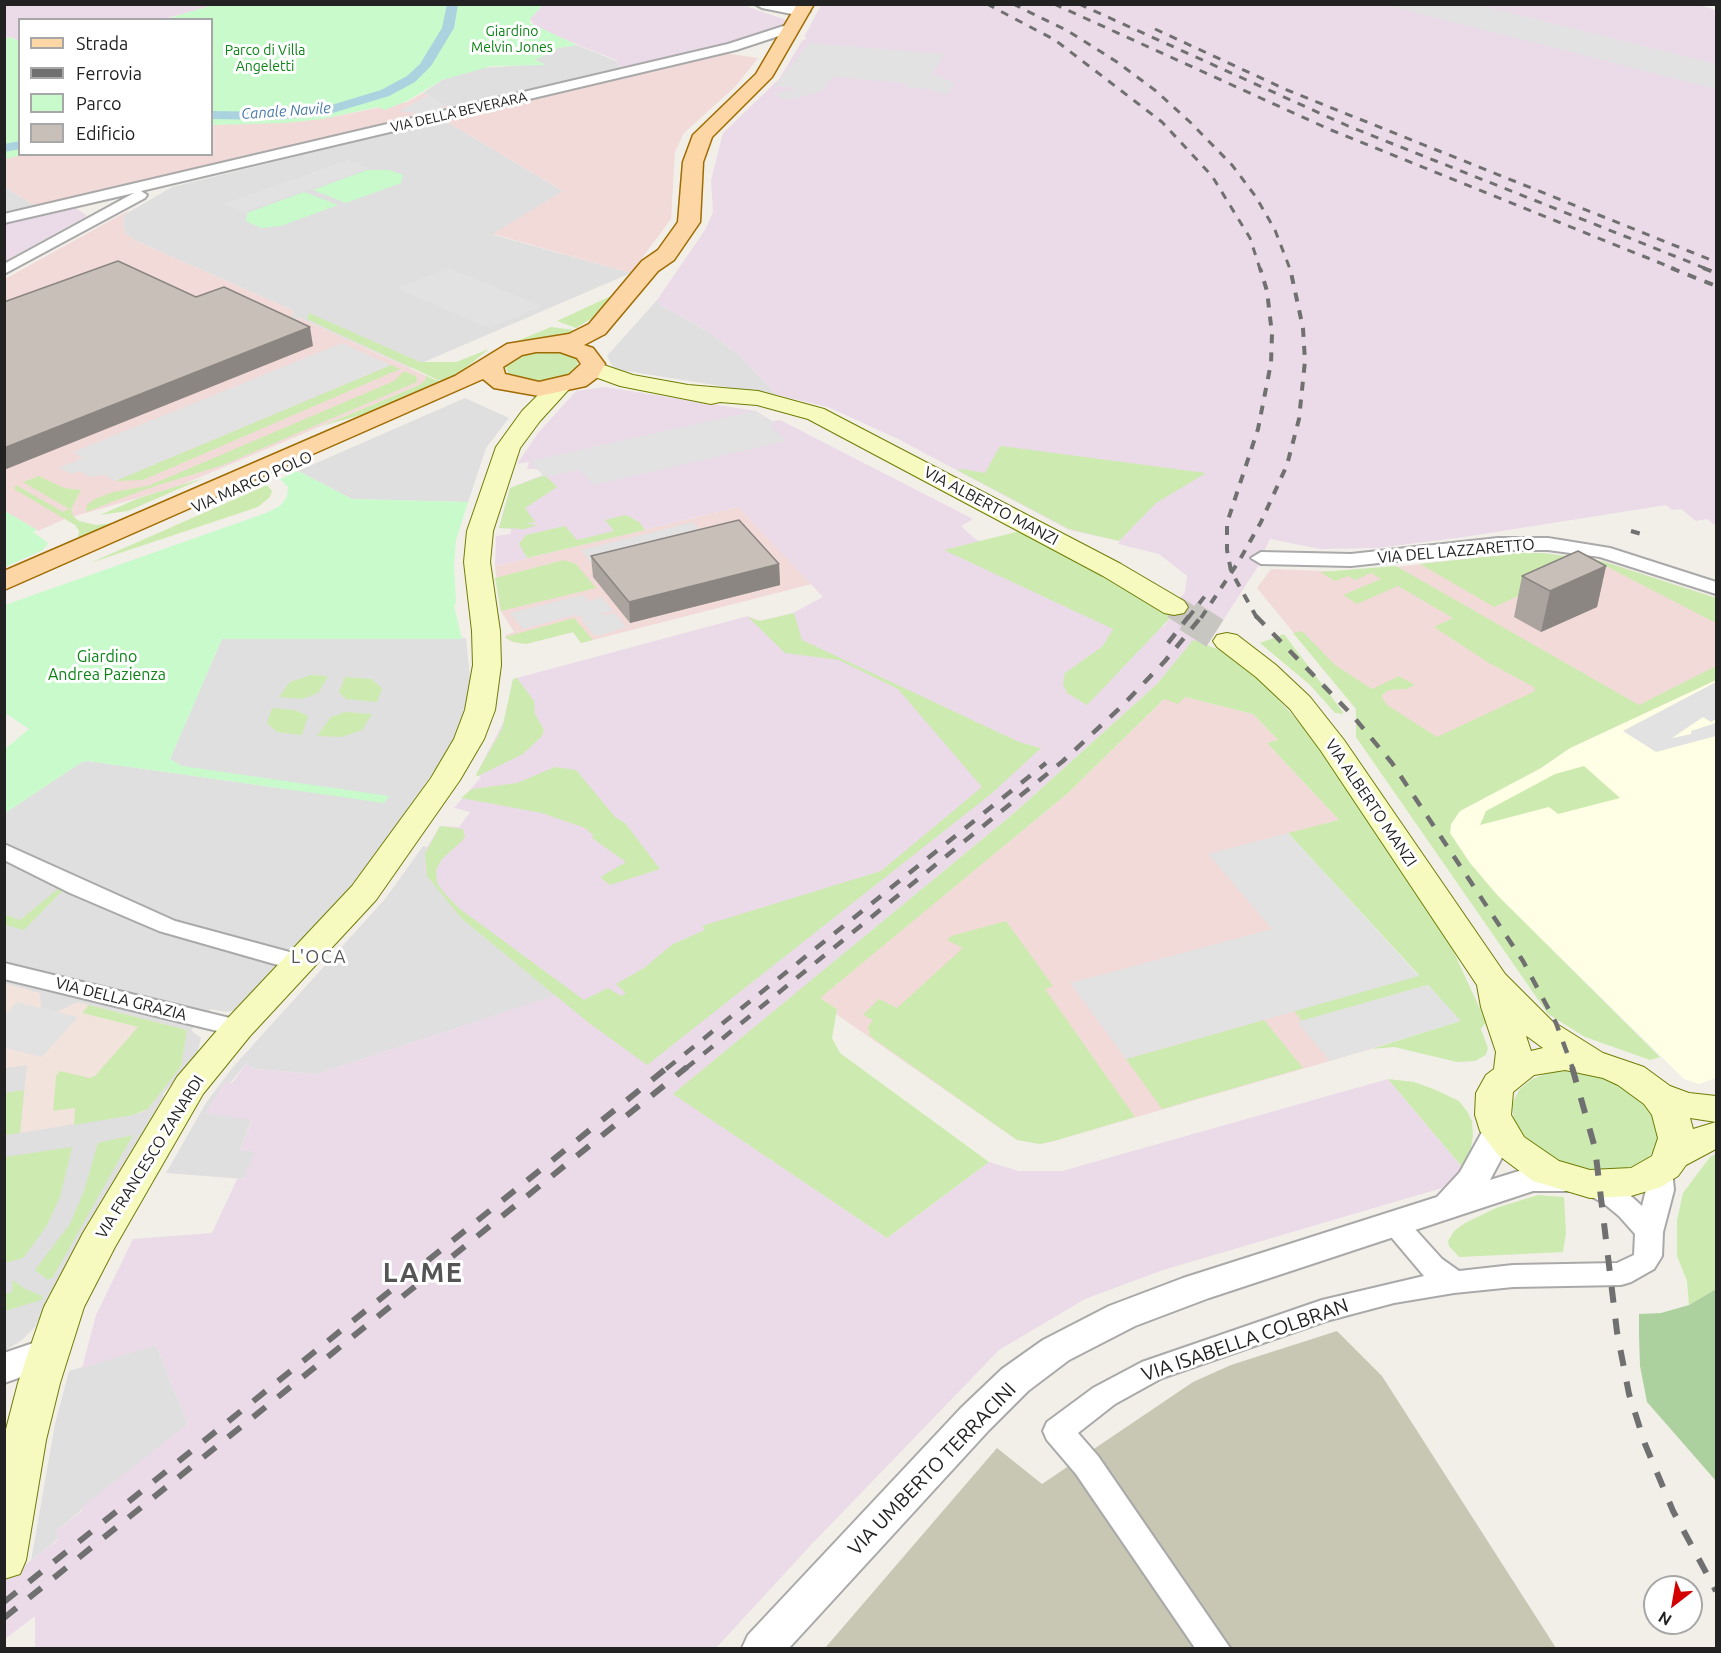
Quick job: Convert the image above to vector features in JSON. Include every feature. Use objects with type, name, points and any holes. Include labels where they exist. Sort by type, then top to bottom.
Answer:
[{"type":"main road","points":[[531,416],[532,400],[505,379],[504,353],[515,349],[574,340],[597,329],[650,266],[666,255],[689,222],[692,206],[693,162],[698,144],[710,127],[763,77],[804,8]]},
{"type":"main road","points":[[505,379],[566,385],[584,377],[592,363],[665,267],[666,255]]},
{"type":"main road","points":[[552,344],[575,348],[592,363]]},
{"type":"main road","name":"VIA ALBERTO MANZI","points":[[592,363],[641,384]]},
{"type":"main road","name":"VIA MARCO POLO","points":[[4,582],[454,385],[505,379]]},
{"type":"main road","name":"VIA MARCO POLO","points":[[4,592],[456,393],[505,379]]},
{"type":"main road","name":"VIA ALBERTO MANZI","points":[[566,385],[641,384],[793,411],[837,425],[1113,570],[1174,607]]},
{"type":"main road","name":"VIA FRANCESCO ZANARDI","points":[[4,1560],[18,1414],[48,1353],[72,1289],[137,1173],[190,1086],[238,1028],[380,871],[450,772],[473,730],[481,703],[487,648],[477,562],[479,536],[502,459],[531,416],[566,385]]},
{"type":"main road","name":"VIA ALBERTO MANZI","points":[[1227,641],[1266,670],[1300,703],[1333,746],[1493,982],[1540,1029],[1590,1061]]},
{"type":"main road","name":"VIA ALBERTO MANZI","points":[[1493,982],[1498,1007],[1514,1052],[1512,1071]]},
{"type":"main road","points":[[1666,1163],[1676,1146],[1676,1130],[1670,1112],[1657,1095],[1631,1076],[1590,1061],[1564,1058],[1541,1060],[1512,1071],[1494,1093],[1493,1115],[1499,1131],[1511,1146],[1527,1159],[1579,1181],[1631,1182],[1666,1163],[1688,1146],[1716,1135]]},
{"type":"main road","points":[[1657,1095],[1686,1105],[1716,1109]]},
{"type":"street","points":[[762,4],[804,8]]},
{"type":"street","name":"VIA DELLA BEVERARA","points":[[4,219],[732,47],[793,27]]},
{"type":"street","name":"VIA DELLA BEVERARA","points":[[732,47],[756,46],[780,50]]},
{"type":"street","name":"VIA DELLA BEVERARA","points":[[4,270],[146,192],[187,177]]},
{"type":"street","points":[[98,197],[119,202],[118,207]]},
{"type":"street","name":"VIA DEL LAZZARETTO","points":[[1261,558],[1351,560],[1498,544],[1548,544],[1603,552],[1716,588]]},
{"type":"street","points":[[4,851],[70,884],[167,926],[299,963]]},
{"type":"street","name":"VIA DELLA GRAZIA","points":[[4,971],[238,1028]]},
{"type":"street","name":"VIA UMBERTO TERRACINI","points":[[1447,1207],[1473,1180],[1499,1131]]},
{"type":"street","name":"VIA ISABELLA COLBRAN","points":[[1213,1648],[1087,1465],[1058,1431],[1104,1396],[1173,1361],[1322,1311],[1394,1292],[1454,1282],[1513,1276],[1621,1274],[1644,1262],[1648,1256],[1649,1232],[1656,1213],[1666,1163]]},
{"type":"street","name":"VIA UMBERTO TERRACINI","points":[[763,1648],[975,1419],[1015,1380],[1056,1350],[1122,1316],[1196,1288],[1532,1179],[1579,1181]]},
{"type":"street","points":[[1579,1181],[1612,1195],[1629,1209],[1649,1232]]},
{"type":"street","points":[[1395,1224],[1432,1267],[1454,1282]]},
{"type":"street","points":[[4,1368],[48,1353]]},
{"type":"shaded area","points":[[740,4],[786,20],[781,28],[773,32],[620,69],[616,60],[536,28],[530,19],[543,5]]},
{"type":"shaded area","points":[[1695,4],[1716,10],[1716,526],[1707,519],[1696,521],[1681,509],[1672,510],[1666,505],[1464,537],[1378,548],[1320,549],[1270,539],[1257,568],[1207,645],[1193,641],[1157,684],[1013,814],[674,1094],[887,1238],[989,1162],[1019,1171],[1062,1171],[1388,1079],[1463,1168],[1455,1179],[1442,1188],[1163,1270],[1085,1299],[999,1350],[810,1546],[716,1648],[35,1648],[35,1616],[5,1639],[5,1580],[58,1540],[56,1531],[82,1511],[83,1506],[188,1424],[156,1345],[82,1368],[96,1315],[133,1239],[212,1233],[237,1179],[243,1179],[255,1152],[240,1150],[252,1120],[205,1113],[225,1082],[232,1083],[246,1064],[254,1069],[317,1074],[556,995],[462,919],[425,871],[424,866],[427,847],[440,826],[459,827],[470,812],[454,808],[481,777],[476,775],[505,719],[513,679],[748,616],[760,621],[793,613],[823,597],[738,507],[495,566],[496,536],[511,532],[511,529],[499,528],[510,488],[543,475],[537,469],[527,469],[529,462],[517,464],[538,433],[576,391],[605,387],[756,411],[772,421],[780,420],[973,519],[961,526],[975,539],[1163,627],[1172,616],[1169,614],[1185,592],[1187,576],[1159,554],[1118,544],[1120,541],[1069,530],[898,439],[828,407],[777,395],[739,355],[709,332],[661,305],[657,300],[705,230],[713,212],[711,180],[723,133],[779,79],[802,41],[807,38],[804,37],[821,5]]},
{"type":"shaded area","points":[[4,5],[216,5],[167,18],[18,18],[18,41],[10,37],[5,39]]},
{"type":"shaded area","points":[[1386,5],[1478,5],[1716,64],[1716,89]]},
{"type":"shaded area","points":[[809,43],[944,54],[932,74],[955,83],[947,95],[928,89],[905,87],[906,83],[833,77],[823,90],[817,93],[784,100],[774,94],[798,88],[775,86]]},
{"type":"shaded area","points":[[577,45],[616,61],[620,69],[452,109],[423,93],[442,80],[481,68],[544,64],[534,60],[558,48]]},
{"type":"shaded area","points":[[724,53],[758,58],[736,86],[684,133],[675,152],[671,219],[631,273],[493,234],[563,191],[444,120]]},
{"type":"shaded area","points":[[423,93],[452,109],[38,208],[5,187],[4,159],[18,155],[213,156],[213,125],[322,119],[407,102]]},
{"type":"shaded area","points":[[429,95],[446,106],[423,114],[399,111]]},
{"type":"shaded area","points":[[444,120],[563,191],[494,235],[631,273],[410,368],[300,318],[290,321],[294,311],[136,241],[126,234],[123,224],[124,215],[172,187]]},
{"type":"shaded area","points":[[348,160],[369,168],[243,212],[223,204]]},
{"type":"shaded area","points":[[5,187],[38,208],[5,216]]},
{"type":"shaded area","points":[[75,207],[87,216],[5,261],[5,224]]},
{"type":"shaded area","points":[[131,209],[124,215],[123,224],[126,234],[136,241],[294,311],[291,321],[300,318],[433,379],[179,486],[65,519],[38,531],[5,511],[5,279]]},
{"type":"shaded area","points":[[449,268],[542,306],[489,328],[396,288]]},
{"type":"shaded area","points":[[657,300],[661,305],[709,332],[739,355],[777,395],[614,369],[607,356]]},
{"type":"shaded area","points":[[342,343],[391,365],[115,481],[104,475],[89,477],[79,471],[71,474],[59,468],[83,458],[73,452]]},
{"type":"shaded area","points":[[465,398],[509,418],[486,448],[468,502],[352,499],[298,471]]},
{"type":"shaded area","points":[[754,411],[776,423],[770,425],[786,441],[594,485],[580,470],[544,477],[531,461]]},
{"type":"shaded area","points":[[738,507],[812,584],[581,643],[573,632],[526,644],[505,638],[506,635],[514,632],[500,610],[495,566]]},
{"type":"shaded area","points":[[693,522],[709,541],[599,565],[591,563],[581,550]]},
{"type":"shaded area","points":[[1520,553],[1543,553],[1602,561],[1716,598],[1716,680],[1570,748],[1356,737],[1356,709],[1257,588],[1271,569],[1351,572]]},
{"type":"shaded area","points":[[583,595],[589,601],[602,597],[613,611],[602,613],[603,615],[615,613],[626,627],[598,636],[592,633],[582,620],[583,617],[574,615],[523,629],[510,613]]},
{"type":"shaded area","points":[[466,638],[470,678],[465,708],[455,736],[439,764],[354,884],[294,949],[288,951],[236,1010],[225,1012],[211,1009],[191,1030],[201,1038],[197,1054],[163,1094],[163,1098],[69,1258],[35,1327],[22,1340],[5,1351],[5,813],[82,762],[88,761],[279,788],[182,766],[170,759],[222,639]]},
{"type":"shaded area","points":[[1716,680],[1716,1078],[1699,1084],[1684,1079],[1498,896],[1470,863],[1450,833],[1451,824],[1460,811],[1541,768],[1570,748]]},
{"type":"shaded area","points":[[1716,682],[1716,719],[1711,722],[1703,717],[1672,738],[1691,734],[1691,731],[1716,723],[1716,736],[1656,752],[1623,731]]},
{"type":"shaded area","points":[[1185,697],[1253,714],[1278,740],[1267,743],[1339,820],[1289,834],[1371,1049],[1040,1144],[1017,1140],[836,1014],[837,1009],[819,998],[1068,793],[1164,699]]},
{"type":"shaded area","points":[[1288,833],[1419,976],[1126,1059],[1070,983],[1272,929],[1208,854]]},
{"type":"shaded area","points":[[423,846],[427,847],[425,871],[468,924],[557,995],[317,1074],[254,1069],[246,1064],[205,1113],[252,1119],[240,1150],[256,1152],[243,1179],[166,1173],[206,1103],[233,1067],[385,899]]},
{"type":"shaded area","points":[[4,983],[40,993],[41,1008],[56,1012],[78,1002],[187,1030],[181,1066],[150,1107],[141,1113],[20,1133],[27,1065],[5,1068]]},
{"type":"shaded area","points":[[1428,985],[1461,1021],[1330,1061],[1297,1022]]},
{"type":"shaded area","points":[[17,1002],[78,1017],[42,1057],[5,1048],[5,1015]]},
{"type":"shaded area","points":[[1337,1331],[1382,1376],[1556,1648],[825,1648],[997,1448],[1042,1484],[1193,1382],[1231,1365]]},
{"type":"shaded area","points":[[156,1345],[188,1424],[56,1531],[58,1539],[31,1561],[55,1424],[69,1371]]},
{"type":"green space","name":"Parco di Villa Angeletti","points":[[216,4],[543,5],[530,19],[530,23],[577,45],[558,48],[535,60],[546,65],[492,66],[442,80],[407,101],[385,110],[378,107],[322,119],[285,123],[213,125],[213,18],[170,18]]},
{"type":"green space","points":[[10,37],[18,41],[18,156],[5,159],[4,39]]},
{"type":"green space","points":[[367,170],[389,170],[403,175],[401,183],[346,203],[313,190]]},
{"type":"green space","points":[[304,192],[338,205],[281,226],[261,228],[246,221],[247,213]]},
{"type":"green space","points":[[613,295],[594,317],[576,328],[557,321]]},
{"type":"green space","points":[[309,313],[420,362],[456,362],[489,349],[457,375],[438,380],[307,319]]},
{"type":"green space","points":[[551,327],[583,331],[573,336],[507,345]]},
{"type":"green space","points":[[533,351],[555,351],[572,355],[577,359],[578,369],[556,380],[534,382],[509,375],[505,366],[509,361]]},
{"type":"green space","points":[[391,365],[400,369],[143,480],[115,481]]},
{"type":"green space","points":[[404,371],[416,376],[417,382],[223,465],[143,490],[86,512],[87,505],[95,499],[113,492],[148,486],[394,381]]},
{"type":"green space","points":[[426,376],[441,382],[375,411],[322,426],[419,385],[425,381]]},
{"type":"green space","points":[[1000,446],[1206,473],[1156,503],[1119,541],[1069,529],[957,470],[985,473]]},
{"type":"green space","name":"Giardino Andrea Pazienza","points":[[298,471],[352,499],[468,502],[456,540],[454,564],[456,603],[454,606],[462,639],[222,639],[170,759],[182,766],[389,796],[384,803],[88,761],[82,762],[5,813],[5,749],[29,729],[5,713],[5,605],[266,513],[280,506],[287,497],[288,487],[280,479]]},
{"type":"green space","points":[[545,475],[557,487],[525,508],[535,522],[525,523],[537,525],[525,529],[499,528],[510,488]]},
{"type":"green space","points":[[39,476],[64,488],[81,490],[71,509],[73,516],[79,521],[96,525],[123,522],[78,540],[79,531],[75,525],[14,489],[16,485],[63,512],[69,509],[23,482]]},
{"type":"green space","points":[[204,478],[128,511],[100,515],[139,498]]},
{"type":"green space","points":[[267,485],[272,491],[270,497],[258,507],[90,563]]},
{"type":"green space","points":[[5,511],[37,530],[33,532],[48,543],[43,550],[5,567]]},
{"type":"green space","points":[[626,515],[639,522],[645,530],[527,558],[519,544],[526,535],[565,526],[577,540],[614,531],[605,520]]},
{"type":"green space","points":[[1020,531],[1111,578],[1172,616],[1087,705],[1067,693],[1063,684],[1065,673],[1103,646],[1113,629],[944,550]]},
{"type":"green space","points":[[1520,553],[1543,553],[1602,561],[1716,598],[1716,623],[1596,561],[1494,607],[1420,564]]},
{"type":"green space","points":[[564,560],[576,564],[596,588],[501,611],[495,578]]},
{"type":"green space","points":[[1396,566],[1639,705],[1716,666],[1716,680],[1570,748],[1541,768],[1460,811],[1451,824],[1450,833],[1470,863],[1498,896],[1660,1057],[1650,1060],[1585,1037],[1548,1014],[1356,737],[1356,709],[1293,633],[1302,631],[1335,665],[1372,689],[1399,676],[1415,685],[1406,689],[1389,690],[1382,695],[1382,698],[1387,705],[1437,737],[1535,691],[1534,687],[1489,663],[1434,627],[1453,618],[1398,586],[1357,604],[1343,595],[1381,579],[1371,573],[1355,580],[1348,576],[1335,581],[1320,572]]},
{"type":"green space","points":[[794,613],[802,640],[1019,742],[1041,748],[991,794],[647,1065],[589,1023],[462,919],[427,876],[425,854],[440,826],[463,829],[465,836],[463,840],[442,859],[436,870],[437,883],[460,909],[584,1000],[608,988],[621,996],[626,993],[616,984],[644,968],[673,944],[705,930],[702,926],[881,871],[982,787],[898,689],[839,660],[785,653],[748,617],[760,621]]},
{"type":"green space","points":[[574,618],[593,640],[581,643],[573,632],[526,644],[513,642],[505,637]]},
{"type":"green space","points":[[1284,634],[1343,714],[1335,713],[1310,685],[1260,643]]},
{"type":"green space","points":[[1193,640],[1220,650],[1236,661],[1265,685],[1306,730],[1451,946],[1486,1022],[1481,1029],[1488,1048],[1486,1055],[1475,1061],[1457,1062],[1394,1047],[1371,1049],[1460,1021],[1428,985],[1302,1021],[1294,1011],[1419,975],[1288,833],[1339,820],[1267,743],[1278,740],[1253,714],[1185,697],[1178,704],[1164,699],[1068,793],[820,998],[837,1009],[832,1038],[840,1053],[989,1162],[887,1238],[673,1094],[1013,814],[1157,684]]},
{"type":"green space","points":[[311,675],[328,676],[318,693],[302,699],[279,697],[290,682]]},
{"type":"green space","points":[[345,677],[371,679],[382,688],[377,702],[346,699],[339,692]]},
{"type":"green space","points":[[517,678],[534,701],[535,714],[544,730],[542,736],[523,754],[478,776],[476,775],[502,729],[513,679]]},
{"type":"green space","points":[[272,708],[295,710],[308,716],[302,735],[277,732],[267,723]]},
{"type":"green space","points":[[345,712],[372,714],[362,730],[342,737],[317,736],[331,717]]},
{"type":"green space","points":[[1584,766],[1620,798],[1558,814],[1549,807],[1480,825],[1486,811],[1555,774]]},
{"type":"green space","points":[[555,767],[576,770],[615,817],[625,823],[660,869],[610,885],[601,878],[602,876],[626,862],[592,838],[593,835],[585,828],[542,813],[461,798],[472,789],[517,783]]},
{"type":"green space","points":[[58,889],[62,891],[24,930],[5,925],[6,915],[20,920]]},
{"type":"green space","points":[[1006,921],[1053,986],[1045,989],[1135,1117],[1040,1144],[1017,1140],[870,1036],[868,1027],[873,1020],[863,1015],[879,999],[897,1008],[963,948],[947,940],[951,936]]},
{"type":"green space","points":[[89,1005],[187,1030],[181,1066],[148,1109],[133,1115],[74,1125],[75,1108],[53,1111],[56,1076],[60,1071],[90,1078],[95,1076],[138,1027],[82,1013]]},
{"type":"green space","points":[[1264,1020],[1303,1068],[1162,1109],[1126,1059]]},
{"type":"green space","points":[[1574,1071],[1597,1075],[1620,1084],[1639,1097],[1653,1112],[1659,1129],[1658,1145],[1648,1158],[1631,1167],[1609,1172],[1585,1170],[1560,1163],[1523,1136],[1514,1120],[1512,1104],[1519,1090],[1532,1079],[1551,1072]]},
{"type":"green space","points":[[1388,1079],[1414,1082],[1459,1101],[1472,1121],[1473,1136],[1469,1158],[1463,1168]]},
{"type":"green space","points":[[24,1090],[20,1133],[5,1135],[5,1093]]},
{"type":"green space","points":[[133,1135],[53,1277],[48,1280],[35,1270],[70,1224],[84,1191],[98,1143]]},
{"type":"green space","points":[[72,1147],[60,1197],[46,1227],[23,1258],[5,1263],[5,1157]]},
{"type":"green space","points":[[1716,1154],[1716,1289],[1689,1305],[1687,1281],[1677,1256],[1677,1220],[1683,1193],[1710,1157]]},
{"type":"green space","points":[[1538,1195],[1564,1197],[1566,1233],[1563,1252],[1459,1257],[1449,1246],[1448,1241],[1454,1231],[1465,1223],[1496,1208]]},
{"type":"green space","points":[[13,1280],[25,1289],[43,1296],[41,1300],[5,1311],[5,1294],[12,1292]]},
{"type":"green space","points":[[1716,1289],[1716,1481],[1647,1402],[1640,1366],[1639,1314],[1661,1313],[1689,1305]]},
{"type":"building","points":[[118,261],[196,297],[224,287],[310,327],[4,448],[4,302]]},
{"type":"building","points":[[739,520],[779,564],[629,602],[591,556]]},
{"type":"building","points":[[1578,551],[1606,566],[1550,591],[1522,576]]},
{"type":"waterway","name":"Canale Navile","points":[[213,115],[277,116],[326,111],[385,93],[411,79],[425,66],[448,28],[453,4]]},
{"type":"waterway","name":"Canale Navile","points":[[4,148],[18,145]]},
{"type":"tunnel","points":[[1174,607],[1191,618]]},
{"type":"tunnel","points":[[1188,616],[1227,641]]},
{"type":"railway","points":[[987,4],[1055,40],[1162,122],[1212,176],[1250,238],[1260,269]]},
{"type":"railway","points":[[1013,4],[1068,31],[1117,62],[1156,91],[1190,122],[1232,165],[1256,197],[1275,230],[1290,269]]},
{"type":"railway","points":[[1054,4],[1331,130],[1675,269]]},
{"type":"railway","points":[[1079,4],[1348,126],[1707,269]]},
{"type":"railway","points":[[1155,29],[1287,90],[1716,262]]},
{"type":"railway","points":[[1232,572],[1227,550],[1227,523],[1258,429],[1271,363],[1272,334],[1267,291],[1260,268]]},
{"type":"railway","points":[[1232,572],[1261,522],[1287,465],[1299,419],[1305,361],[1303,328],[1290,268]]},
{"type":"railway","points":[[1671,268],[1716,286]]},
{"type":"railway","points":[[1703,268],[1716,273]]},
{"type":"railway","points":[[1631,531],[1645,535]]},
{"type":"railway","points":[[1201,618],[1232,572]]},
{"type":"railway","points":[[1232,572],[1257,618]]},
{"type":"railway","points":[[1188,618],[1205,596]]},
{"type":"railway","points":[[1168,643],[1189,616]]},
{"type":"railway","points":[[685,1069],[1063,761],[1122,706],[1165,661],[1202,616]]},
{"type":"railway","points":[[1256,616],[1352,715],[1392,763],[1523,961],[1556,1023],[1573,1069]]},
{"type":"railway","points":[[666,1069],[1046,763]]},
{"type":"railway","points":[[4,1602],[668,1067]]},
{"type":"railway","points":[[4,1618],[687,1067]]},
{"type":"railway","points":[[1572,1067],[1595,1148],[1617,1332],[1629,1394],[1645,1444],[1673,1511],[1716,1591]]},
{"type":"district","name":"L'OCA","points":[[319,957]]},
{"type":"district","name":"LAME","points":[[423,1273]]},
{"type":"park label","name":"Giardino Melvin Jones","points":[[512,40]]}]
